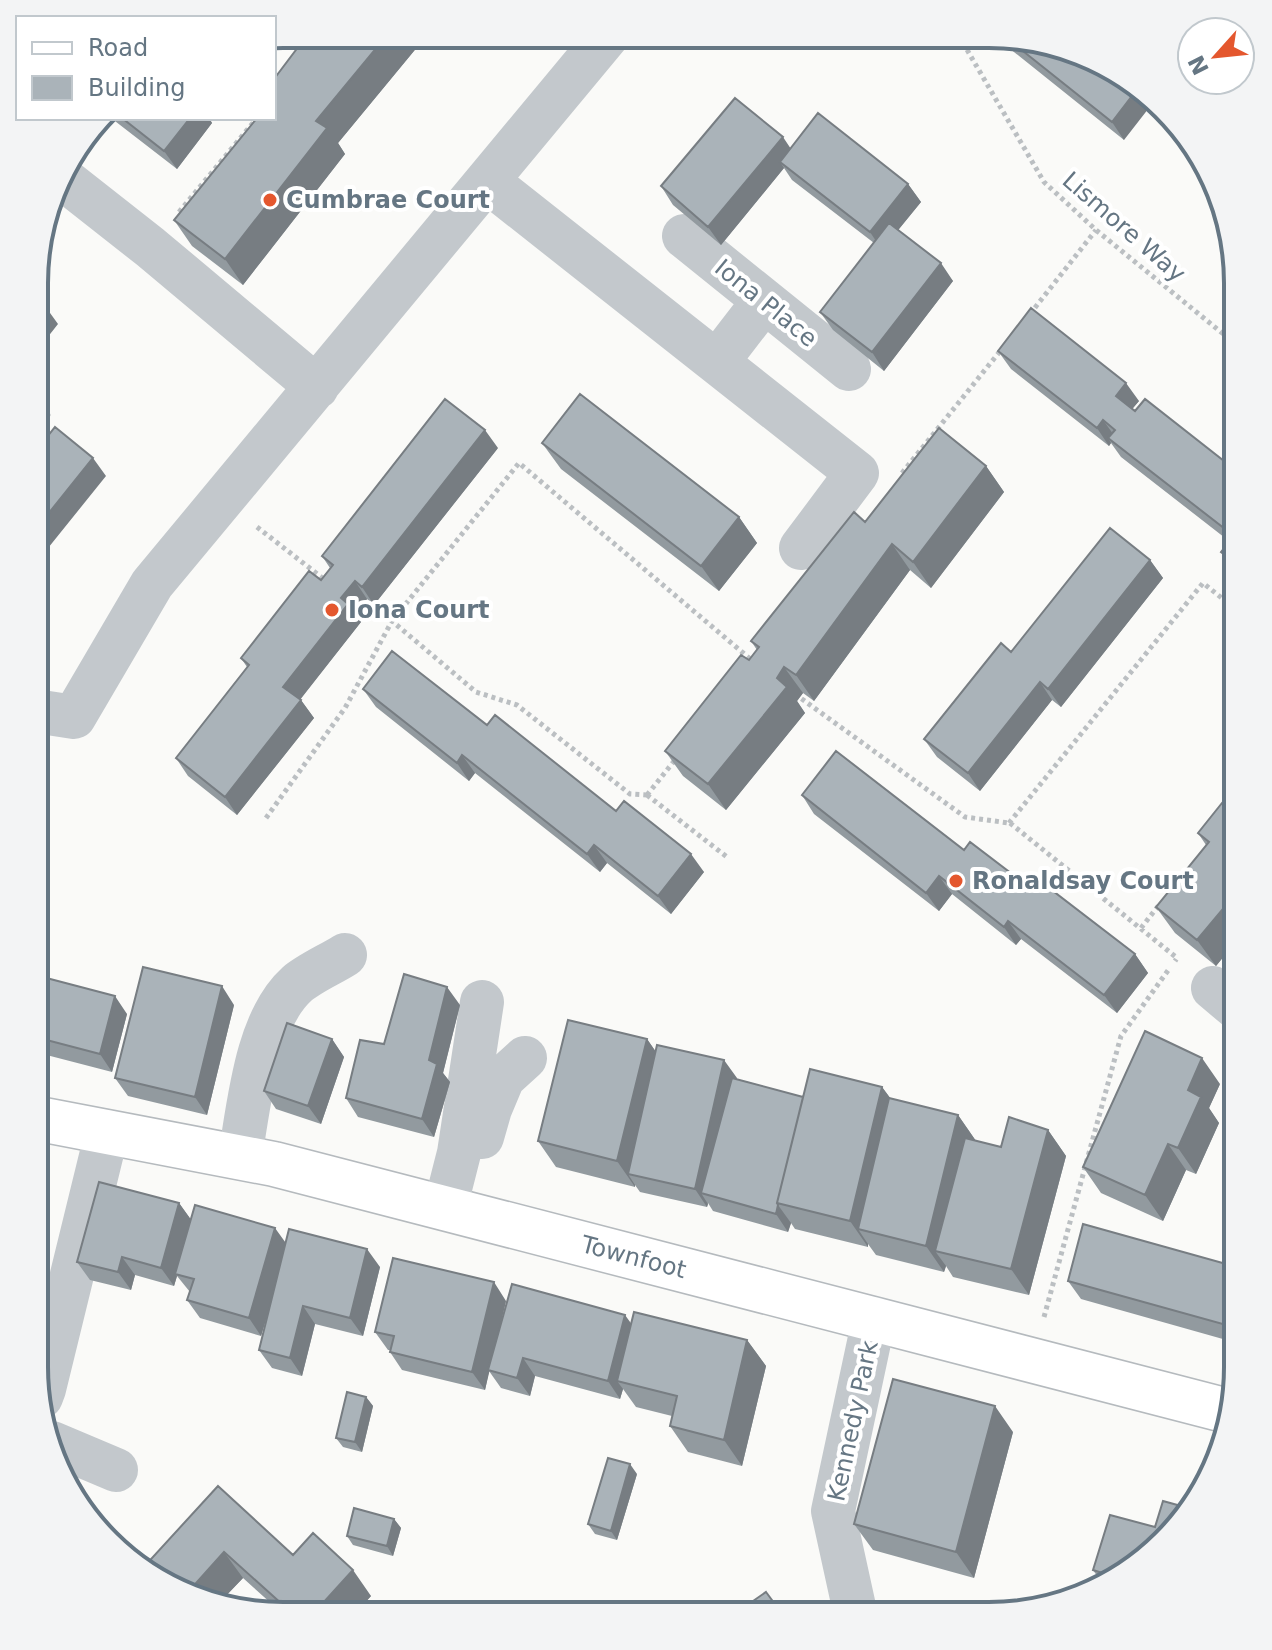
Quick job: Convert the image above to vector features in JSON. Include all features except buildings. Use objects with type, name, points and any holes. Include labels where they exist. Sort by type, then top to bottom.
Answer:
[{"type":"main road","name":"Townfoot","points":[[48,1121],[274,1164],[1220,1409]]},
{"type":"street","points":[[48,713],[74,717],[152,584],[597,49]]},
{"type":"street","points":[[487,181],[857,473],[801,548]]},
{"type":"street","points":[[70,184],[317,387]]},
{"type":"street","name":"Iona Place","points":[[684,236],[849,369]]},
{"type":"street","points":[[717,362],[764,301]]},
{"type":"street","points":[[240,1157],[258,1052],[279,1007],[298,984],[345,955]]},
{"type":"street","points":[[453,1210],[482,1002]]},
{"type":"street","points":[[453,1210],[503,1078],[525,1058]]},
{"type":"street","points":[[48,1371],[107,1132]]},
{"type":"street","name":"Kennedy Park","points":[[853,1601],[833,1511],[874,1319]]},
{"type":"street","points":[[63,1448],[116,1470]]},
{"type":"path","name":"Lismore Way","points":[[966,48],[1044,182],[1096,230],[1224,335]]},
{"type":"path","points":[[150,247],[254,120]]},
{"type":"path","points":[[1028,316],[1096,230]]},
{"type":"path","points":[[900,476],[1008,341]]},
{"type":"path","points":[[266,818],[345,708],[392,621],[519,463],[763,670]]},
{"type":"path","points":[[222,499],[332,586]]},
{"type":"path","points":[[1009,823],[1203,583],[1224,600]]},
{"type":"path","points":[[344,595],[369,614],[392,621],[476,692],[517,705],[630,794],[647,795],[727,857]]},
{"type":"path","points":[[785,686],[965,817],[1009,823],[1177,958],[1121,1036],[1032,1360]]},
{"type":"path","points":[[647,795],[676,758]]},
{"type":"path","points":[[1140,929],[1160,905]]},
{"type":"place","name":"Cumbrae Court","points":[[270,200]]},
{"type":"place","name":"Iona Court","points":[[332,610]]},
{"type":"place","name":"Ronaldsay Court","points":[[956,881]]}]
